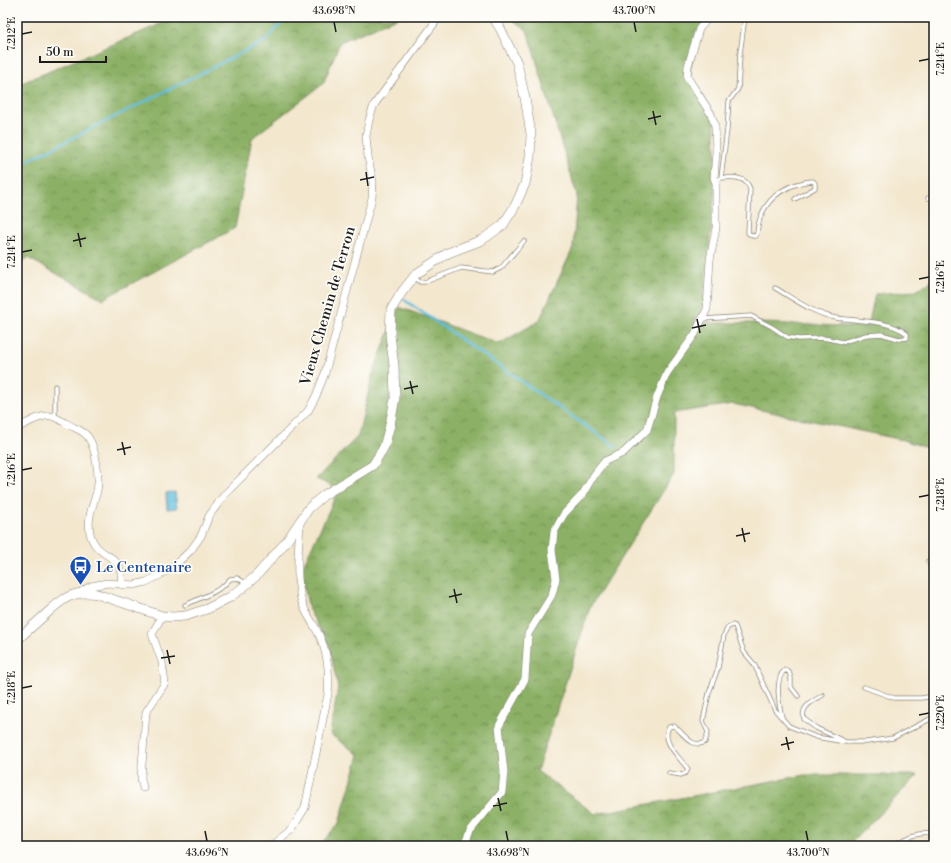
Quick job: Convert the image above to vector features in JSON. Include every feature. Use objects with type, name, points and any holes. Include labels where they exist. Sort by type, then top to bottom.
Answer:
[{"type":"street","name":"Vieux Chemin de Terron","points":[[78,593],[91,586],[107,583],[134,585],[146,582],[175,565],[201,536],[208,516],[225,494],[308,412],[316,396],[324,373],[372,198],[373,182],[366,136],[369,120],[374,105],[439,17]]},
{"type":"street","points":[[17,640],[62,600],[78,593],[97,594],[162,616],[185,616],[206,609],[230,597],[257,575],[286,542],[309,508],[324,495],[373,465],[384,448],[395,398],[394,366],[390,335],[391,310],[416,274],[448,253],[482,240],[503,225],[515,206],[524,184],[530,157],[531,134],[525,98],[517,63],[500,28],[492,17]]},
{"type":"street","points":[[464,846],[470,831],[502,792],[504,772],[499,726],[526,678],[528,634],[552,595],[556,579],[552,550],[554,532],[564,514],[582,495],[594,475],[605,461],[623,453],[646,430],[667,373],[695,334],[708,309],[710,260],[716,228],[718,180],[714,178],[716,151],[715,126],[711,114],[687,77],[688,66],[698,29],[709,17]]},
{"type":"street","points":[[17,428],[42,417],[50,416],[82,431],[88,437],[95,452],[97,484],[97,490],[89,520],[90,531],[98,550],[111,558],[120,569],[122,585]]},
{"type":"street","points":[[271,846],[292,828],[305,808],[328,694],[330,676],[328,660],[324,647],[316,629],[306,614],[301,598],[297,570],[300,522]]},
{"type":"street","points":[[143,788],[141,778],[146,712],[165,683],[162,662],[152,634],[162,616]]},
{"type":"street","points":[[922,846],[934,840]]},
{"type":"lane","points":[[745,17],[740,54],[738,89],[729,101],[727,130],[718,180],[733,177],[746,180],[749,184],[748,233],[752,236],[756,236],[759,222],[765,207],[776,196],[792,186],[809,181],[813,181],[815,183],[815,188],[796,199]]},
{"type":"lane","points":[[928,198],[934,199]]},
{"type":"lane","points":[[414,277],[420,282],[425,282],[461,268],[493,272],[500,268],[524,241]]},
{"type":"lane","points":[[703,319],[751,316],[787,336],[799,339],[823,338],[843,342],[866,335],[881,334],[900,339],[906,338],[907,334],[904,331],[893,327],[872,322],[836,318],[816,312],[775,288]]},
{"type":"lane","points":[[55,386],[55,418]]},
{"type":"lane","points":[[928,561],[934,571]]},
{"type":"lane","points":[[185,605],[213,592],[226,584],[230,579],[237,578],[247,584]]},
{"type":"lane","points":[[669,773],[681,775],[686,773],[688,768],[670,745],[667,737],[667,729],[669,726],[674,726],[682,735],[696,744],[705,742],[708,732],[703,721],[713,680],[718,668],[724,635],[730,625],[735,626],[744,652],[754,664],[775,710],[789,726],[816,737],[844,742],[867,742],[893,738],[934,717]]},
{"type":"lane","points":[[782,718],[778,695],[780,679],[785,670],[789,672],[792,678],[791,687],[798,696]]},
{"type":"lane","points":[[864,686],[894,698],[921,698],[934,696]]},
{"type":"lane","points":[[823,695],[807,706],[803,711],[804,719],[812,726],[844,742]]},
{"type":"lane","points":[[892,846],[919,834],[928,833],[934,835]]},
{"type":"green space","points":[[177,17],[399,17],[340,42],[323,84],[252,138],[235,228],[103,299],[28,258],[17,266],[17,85]]},
{"type":"green space","points":[[508,17],[711,17],[699,35],[690,70],[691,76],[714,113],[717,171],[703,306],[694,323],[763,323],[868,327],[875,294],[915,291],[934,280],[934,450],[903,440],[733,404],[674,413],[674,474],[590,607],[537,771],[595,814],[805,775],[918,775],[848,846],[319,846],[339,823],[359,755],[330,734],[338,688],[329,645],[309,610],[301,570],[339,489],[316,479],[358,436],[373,373],[399,307],[499,344],[539,321],[573,248],[577,195],[527,30]]},
{"type":"water","points":[[175,492],[177,508],[167,509],[166,493]]},
{"type":"waterway","points":[[17,166],[265,41],[287,17]]},
{"type":"waterway","points":[[403,299],[616,447]]},
{"type":"place","name":"Le Centenaire","points":[[81,586]]}]
